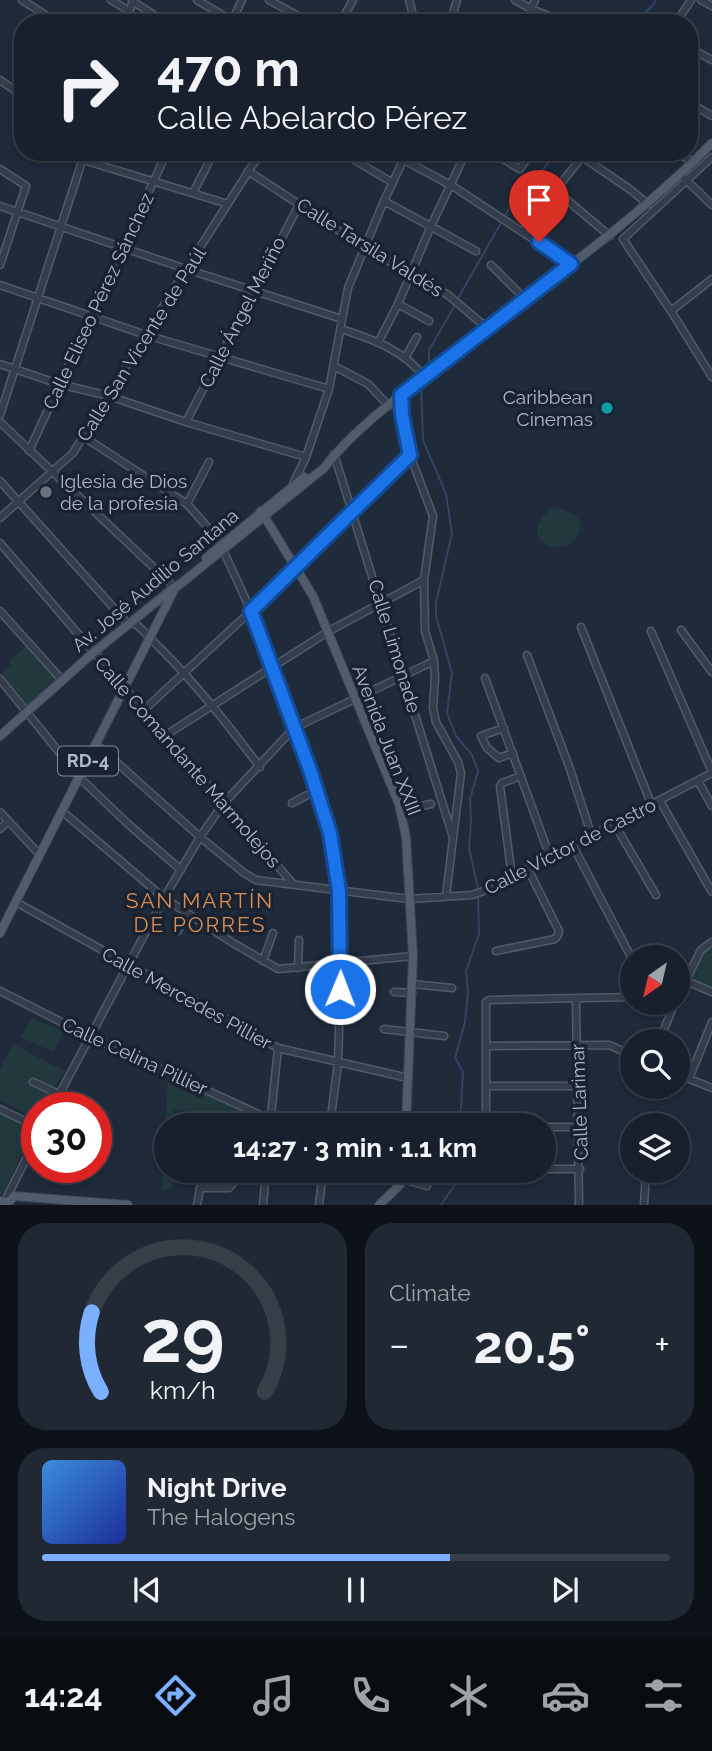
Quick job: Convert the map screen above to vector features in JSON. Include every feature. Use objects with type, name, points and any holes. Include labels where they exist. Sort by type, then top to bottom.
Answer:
[{"type":"main road","name":"RD-4","points":[[698,157],[712,143]]},
{"type":"main road","name":"RD-4","points":[[0,933],[174,589],[263,513],[324,468],[334,454],[401,395],[683,178],[693,162]]},
{"type":"main road","name":"Av. José Audilio Santana","points":[[263,513],[292,486],[334,454]]},
{"type":"main road","name":"Avenida Juan XXIII","points":[[263,513],[313,596],[329,631],[400,811],[406,836],[414,956],[407,1113]]},
{"type":"main road","name":"Av. José Audilio Santana","points":[[0,736],[94,652],[174,589]]},
{"type":"main road","points":[[379,1205],[401,1183]]},
{"type":"main road","points":[[5,1203],[14,1196],[70,1203],[128,1205]]},
{"type":"street","points":[[22,0],[44,14]]},
{"type":"street","points":[[111,0],[129,11]]},
{"type":"street","points":[[197,0],[220,14]]},
{"type":"street","points":[[269,0],[295,14]]},
{"type":"street","points":[[515,0],[544,14]]},
{"type":"street","points":[[529,14],[535,0]]},
{"type":"street","points":[[701,0],[712,6]]},
{"type":"street","points":[[128,14],[132,1],[153,14]]},
{"type":"street","points":[[712,157],[683,178],[623,239],[712,377]]},
{"type":"street","points":[[0,415],[82,161]]},
{"type":"street","points":[[97,161],[153,182],[228,204]]},
{"type":"street","name":"Calle Eliseo Pérez Sánchez","points":[[29,451],[163,161]]},
{"type":"street","points":[[193,194],[210,161]]},
{"type":"street","name":"Calle San Vicente de Paúl","points":[[0,518],[73,453],[256,161]]},
{"type":"street","points":[[356,161],[393,183]]},
{"type":"street","points":[[292,486],[306,457],[329,389],[348,288],[404,161]]},
{"type":"street","points":[[406,161],[450,185],[571,264]]},
{"type":"street","points":[[378,343],[462,161]]},
{"type":"street","points":[[506,161],[520,169],[525,161]]},
{"type":"street","points":[[523,231],[579,161]]},
{"type":"street","points":[[592,161],[648,204]]},
{"type":"street","points":[[0,169],[26,186],[0,265]]},
{"type":"street","name":"Calle Tarsila Valdés","points":[[248,172],[456,302],[487,328]]},
{"type":"street","points":[[683,178],[712,205]]},
{"type":"street","points":[[555,190],[610,236]]},
{"type":"street","points":[[384,201],[476,251]]},
{"type":"street","name":"Calle Ángel Meriño","points":[[186,422],[299,203]]},
{"type":"street","points":[[0,206],[342,319]]},
{"type":"street","points":[[491,265],[525,299]]},
{"type":"street","points":[[671,311],[711,283]]},
{"type":"street","points":[[0,285],[218,358],[329,389]]},
{"type":"street","points":[[398,304],[429,321]]},
{"type":"street","points":[[341,329],[378,343],[405,358],[425,377]]},
{"type":"street","points":[[405,358],[417,337]]},
{"type":"street","points":[[0,364],[306,457]]},
{"type":"street","points":[[334,366],[347,370],[368,384],[389,405]]},
{"type":"street","points":[[401,395],[410,455],[433,516],[424,580],[425,631],[434,661],[433,708],[436,722],[458,762],[461,773],[446,896]]},
{"type":"street","points":[[0,422],[174,589]]},
{"type":"street","points":[[84,437],[187,504],[222,547],[251,611],[317,790],[332,842],[339,891],[341,964],[338,1063],[332,1113]]},
{"type":"street","name":"Calle Limonade","points":[[334,454],[454,838]]},
{"type":"street","points":[[144,710],[251,611],[410,455]]},
{"type":"street","points":[[187,504],[209,462]]},
{"type":"street","points":[[0,481],[131,624],[146,631],[150,639],[185,673],[260,767]]},
{"type":"street","name":"Calle Comandante Marmolejos","points":[[0,543],[294,885]]},
{"type":"street","points":[[166,735],[329,631],[424,580]]},
{"type":"street","points":[[0,611],[62,680]]},
{"type":"street","points":[[581,628],[652,806]]},
{"type":"street","points":[[681,630],[712,672]]},
{"type":"street","points":[[651,631],[712,773]]},
{"type":"street","points":[[527,655],[569,766],[592,837]]},
{"type":"street","points":[[60,1092],[164,898],[200,836],[223,804],[294,728],[434,661]]},
{"type":"street","points":[[485,678],[550,857]]},
{"type":"street","points":[[0,680],[80,778],[181,870]]},
{"type":"street","points":[[504,728],[481,736],[487,748],[497,757],[513,754]]},
{"type":"street","name":"Calle Víctor de Castro","points":[[96,744],[253,879],[409,900],[472,895],[486,890],[712,773]]},
{"type":"street","points":[[512,877],[500,786],[521,776]]},
{"type":"street","points":[[698,781],[712,806]]},
{"type":"street","points":[[292,803],[317,790]]},
{"type":"street","points":[[660,802],[712,892]]},
{"type":"street","points":[[400,811],[431,804]]},
{"type":"street","points":[[0,812],[39,855]]},
{"type":"street","points":[[63,812],[164,898],[278,969],[414,956]]},
{"type":"street","points":[[0,829],[8,821]]},
{"type":"street","points":[[615,825],[656,895]]},
{"type":"street","points":[[573,846],[625,945]]},
{"type":"street","points":[[496,951],[555,939],[558,935],[559,931],[528,869]]},
{"type":"street","name":"Calle Mercedes Pillier","points":[[16,902],[278,1048],[408,1078]]},
{"type":"street","points":[[178,931],[187,913]]},
{"type":"street","points":[[263,961],[273,933]]},
{"type":"street","points":[[298,968],[299,940]]},
{"type":"street","points":[[690,969],[701,950],[712,942]]},
{"type":"street","points":[[690,983],[712,992]]},
{"type":"street","points":[[394,992],[412,988],[452,988]]},
{"type":"street","name":"Calle Celina Pillier","points":[[0,991],[252,1113]]},
{"type":"street","points":[[486,1113],[485,1005],[489,1000],[620,997]]},
{"type":"street","name":"Calle Larimar","points":[[576,999],[579,1205]]},
{"type":"street","points":[[690,1074],[712,1022]]},
{"type":"street","points":[[384,1029],[444,1036]]},
{"type":"street","points":[[485,1046],[608,1045],[620,1050]]},
{"type":"street","points":[[272,1113],[278,1048]]},
{"type":"street","points":[[690,1080],[712,1088]]},
{"type":"street","points":[[33,1082],[55,1092]]},
{"type":"street","points":[[486,1086],[578,1086]]},
{"type":"street","points":[[0,1109],[21,1119]]},
{"type":"street","points":[[556,1127],[579,1127]]},
{"type":"street","points":[[556,1170],[580,1169]]},
{"type":"street","points":[[5,1203],[21,1170]]},
{"type":"street","points":[[197,1205],[200,1188],[229,1188],[233,1183]]},
{"type":"street","points":[[263,1205],[265,1183]]},
{"type":"street","points":[[318,1205],[321,1183]]},
{"type":"street","points":[[421,1183],[427,1186]]},
{"type":"street","points":[[644,1205],[645,1183]]},
{"type":"green space","points":[[553,508],[568,512],[581,522],[577,536],[569,544],[559,547],[541,540],[537,531],[541,521]]},
{"type":"green space","points":[[29,643],[62,680],[27,711],[0,679],[0,674],[11,665],[9,661]]},
{"type":"green space","points":[[712,942],[712,991],[690,982],[690,969],[701,950]]},
{"type":"green space","points":[[32,1018],[64,1032],[53,1052],[21,1037]]},
{"type":"green space","points":[[13,1044],[64,1071],[53,1092],[21,1092],[21,1111],[0,1100],[0,1069]]},
{"type":"green space","points":[[168,1075],[251,1113],[174,1110],[174,1113],[166,1113]]},
{"type":"green space","points":[[0,1114],[21,1124],[21,1155],[3,1194],[0,1195]]},
{"type":"green space","points":[[162,1183],[172,1183],[172,1189],[162,1189]]},
{"type":"waterway","points":[[644,14],[655,0]]},
{"type":"waterway","points":[[504,218],[518,192],[550,161]]},
{"type":"waterway","points":[[457,300],[501,223]]},
{"type":"waterway","points":[[429,369],[429,350],[455,305]]},
{"type":"waterway","points":[[425,381],[421,388],[423,440],[446,494],[452,534],[436,602],[436,616],[452,673],[447,713],[456,736],[472,755],[478,771],[470,799],[469,848],[478,889]]},
{"type":"waterway","points":[[461,1113],[463,1072],[455,1058],[465,1022],[468,991],[466,971],[479,934],[478,895]]},
{"type":"waterway","points":[[441,1205],[456,1183]]},
{"type":"place","name":"Caribbean Cinemas","points":[[607,408]]},
{"type":"place","name":"Iglesia de Dios de la profesia","points":[[46,492]]},
{"type":"district","name":"SAN MARTÍN DE PORRES","points":[[200,913]]},
{"type":"route","points":[[340,989],[339,891],[335,852],[310,770],[251,611],[410,455],[401,395],[571,264],[539,242]]}]
